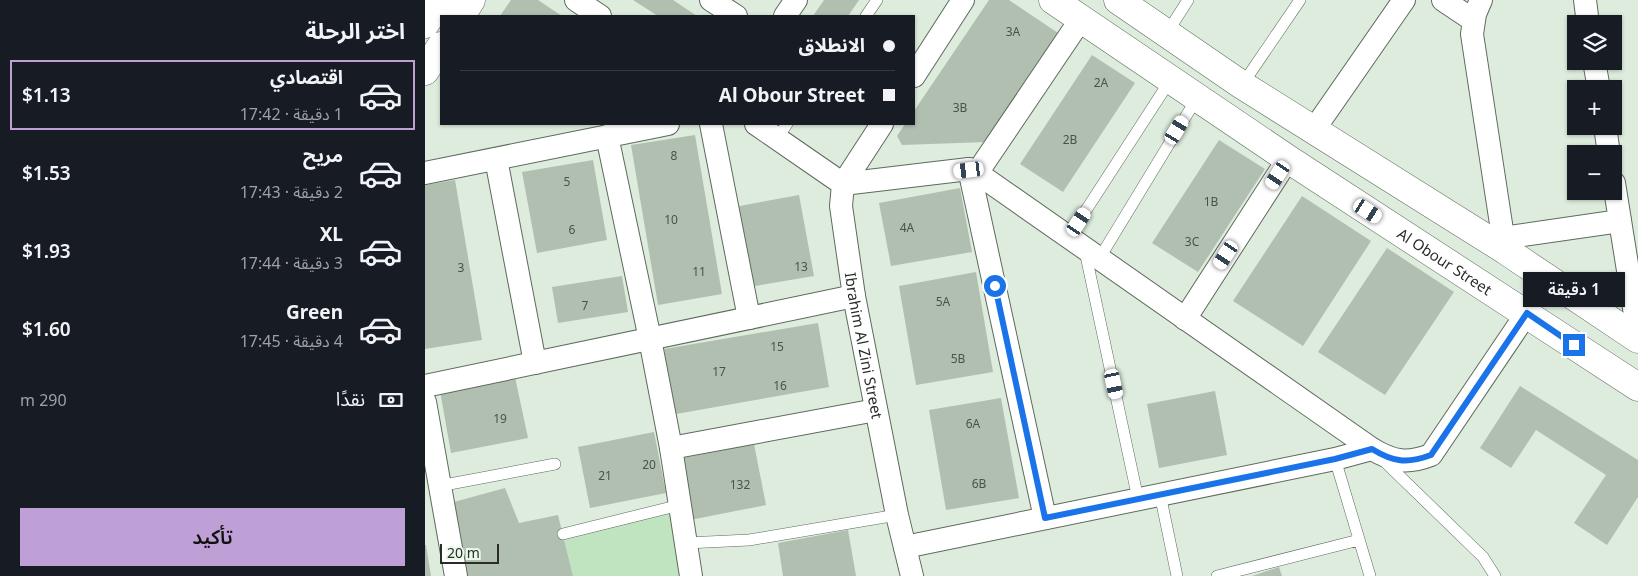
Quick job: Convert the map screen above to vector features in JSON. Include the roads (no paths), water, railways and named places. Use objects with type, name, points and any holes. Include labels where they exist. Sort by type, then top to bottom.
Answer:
[{"type":"street","points":[[425,24],[441,0]]},
{"type":"street","points":[[462,15],[471,0]]},
{"type":"street","points":[[576,0],[598,15]]},
{"type":"street","points":[[711,0],[734,15]]},
{"type":"street","points":[[786,15],[796,0]]},
{"type":"street","points":[[915,74],[963,0]]},
{"type":"street","name":"Al Obour Street","points":[[1053,0],[1288,159],[1638,387]]},
{"type":"street","points":[[1118,0],[1241,86],[1504,244],[1638,338]]},
{"type":"street","points":[[1313,131],[1404,0]]},
{"type":"street","points":[[1443,0],[1477,10],[1473,41],[1504,244]]},
{"type":"street","points":[[1585,0],[1587,15]]},
{"type":"street","points":[[1045,518],[973,171],[1081,19]]},
{"type":"street","points":[[425,70],[440,48]]},
{"type":"street","points":[[425,173],[663,125]]},
{"type":"street","points":[[711,125],[749,318]]},
{"type":"street","points":[[760,125],[782,131],[843,184],[973,171],[1372,449],[1385,457],[1400,461],[1416,460],[1431,455],[1527,313]]},
{"type":"street","points":[[843,184],[882,125]]},
{"type":"street","points":[[607,136],[671,448],[691,576]]},
{"type":"street","points":[[496,159],[535,363]]},
{"type":"street","points":[[1185,319],[1288,159]]},
{"type":"street","name":"Ibrahim Al Zini Street","points":[[843,184],[841,206],[854,296],[897,515],[912,576]]},
{"type":"street","points":[[1617,200],[1638,333]]},
{"type":"street","points":[[1504,244],[1620,222]]},
{"type":"street","points":[[425,386],[854,296]]},
{"type":"street","points":[[425,402],[436,500],[456,576]]},
{"type":"street","points":[[671,448],[876,410]]},
{"type":"street","points":[[905,547],[1335,459],[1372,449]]},
{"type":"lane","points":[[866,15],[877,0]]},
{"type":"lane","points":[[1167,33],[1189,0]]},
{"type":"lane","points":[[1241,86],[1300,0]]},
{"type":"lane","points":[[1139,499],[1084,249],[1171,79]]},
{"type":"lane","points":[[1084,249],[1197,98]]},
{"type":"lane","points":[[1372,449],[1483,557],[1495,576]]},
{"type":"lane","points":[[1335,459],[1370,576]]},
{"type":"lane","points":[[436,500],[555,464]]},
{"type":"lane","points":[[1160,494],[1177,576]]},
{"type":"lane","points":[[563,534],[679,505]]},
{"type":"lane","points":[[686,544],[749,540],[897,515]]},
{"type":"lane","points":[[1217,576],[1359,540]]}]
